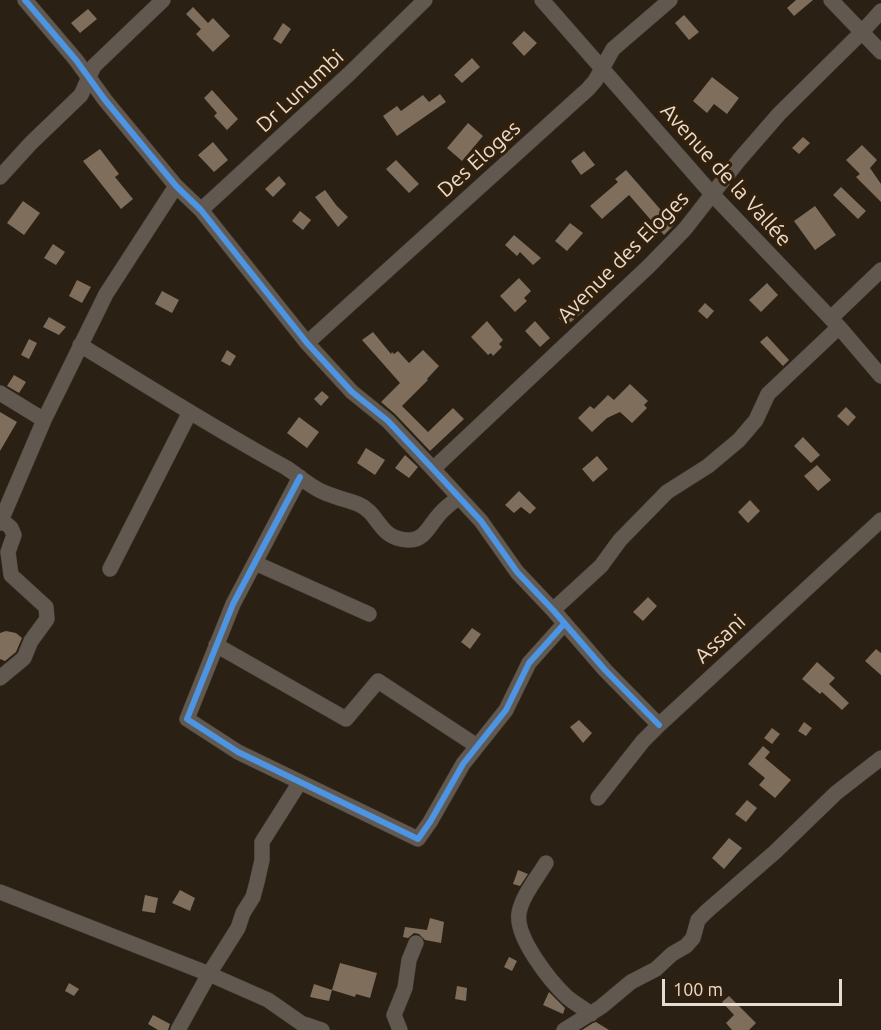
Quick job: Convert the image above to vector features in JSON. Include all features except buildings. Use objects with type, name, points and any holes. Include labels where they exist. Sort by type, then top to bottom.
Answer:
[{"type":"street","points":[[25,0],[90,77],[105,100],[176,186],[201,210],[307,343],[352,392],[388,421],[459,497],[481,521],[517,572],[659,725]]},
{"type":"street","points":[[0,177],[31,143],[81,95],[94,66],[163,0]]},
{"type":"street","name":"Dr Lunumbi","points":[[201,210],[349,74],[425,0]]},
{"type":"street","name":"Avenue de la Vallée","points":[[542,0],[712,194],[835,322],[881,376]]},
{"type":"street","name":"Des Eloges","points":[[307,343],[588,89],[613,49],[670,0]]},
{"type":"street","points":[[831,0],[881,52]]},
{"type":"street","name":"Avenue des Eloges","points":[[433,469],[649,266],[685,229],[739,160],[779,114],[881,11]]},
{"type":"street","points":[[0,678],[24,658],[47,619],[46,607],[11,575],[8,552],[14,535],[11,528],[1,521],[44,420],[106,294],[176,186]]},
{"type":"street","points":[[554,610],[601,566],[620,540],[667,492],[708,466],[739,440],[756,420],[768,394],[881,270]]},
{"type":"street","points":[[80,345],[323,492],[361,506],[372,515],[385,533],[396,538],[410,540],[424,534],[433,526],[438,515],[459,497]]},
{"type":"street","points":[[0,393],[44,420]]},
{"type":"street","points":[[110,569],[190,412]]},
{"type":"street","points":[[300,477],[233,603],[187,719],[238,752],[418,839],[463,764],[506,710],[529,663],[564,624]]},
{"type":"street","name":"Assani","points":[[598,798],[643,741],[659,725],[881,520]]},
{"type":"street","points":[[255,563],[369,614]]},
{"type":"street","points":[[216,645],[346,719],[378,681],[477,746]]},
{"type":"street","points":[[564,1030],[591,1014],[631,982],[656,969],[672,954],[686,946],[693,938],[698,920],[706,911],[775,852],[836,793],[881,758]]},
{"type":"street","points":[[178,1030],[234,935],[253,897],[262,860],[262,842],[300,782]]},
{"type":"street","points":[[546,863],[522,905],[519,914],[520,926],[526,943],[543,969],[567,997],[591,1014]]},
{"type":"street","points":[[0,892],[209,974],[268,1000],[301,1023],[322,1030]]},
{"type":"street","points":[[400,1030],[394,1015],[405,988],[409,960],[416,943]]},
{"type":"cycle path","points":[[25,0],[176,186],[201,210],[307,343],[352,392],[388,421],[481,521],[517,572],[605,670],[659,725]]},
{"type":"cycle path","points":[[300,477],[233,604],[187,719],[238,752],[418,839],[463,764],[506,710],[529,663],[564,624]]}]
